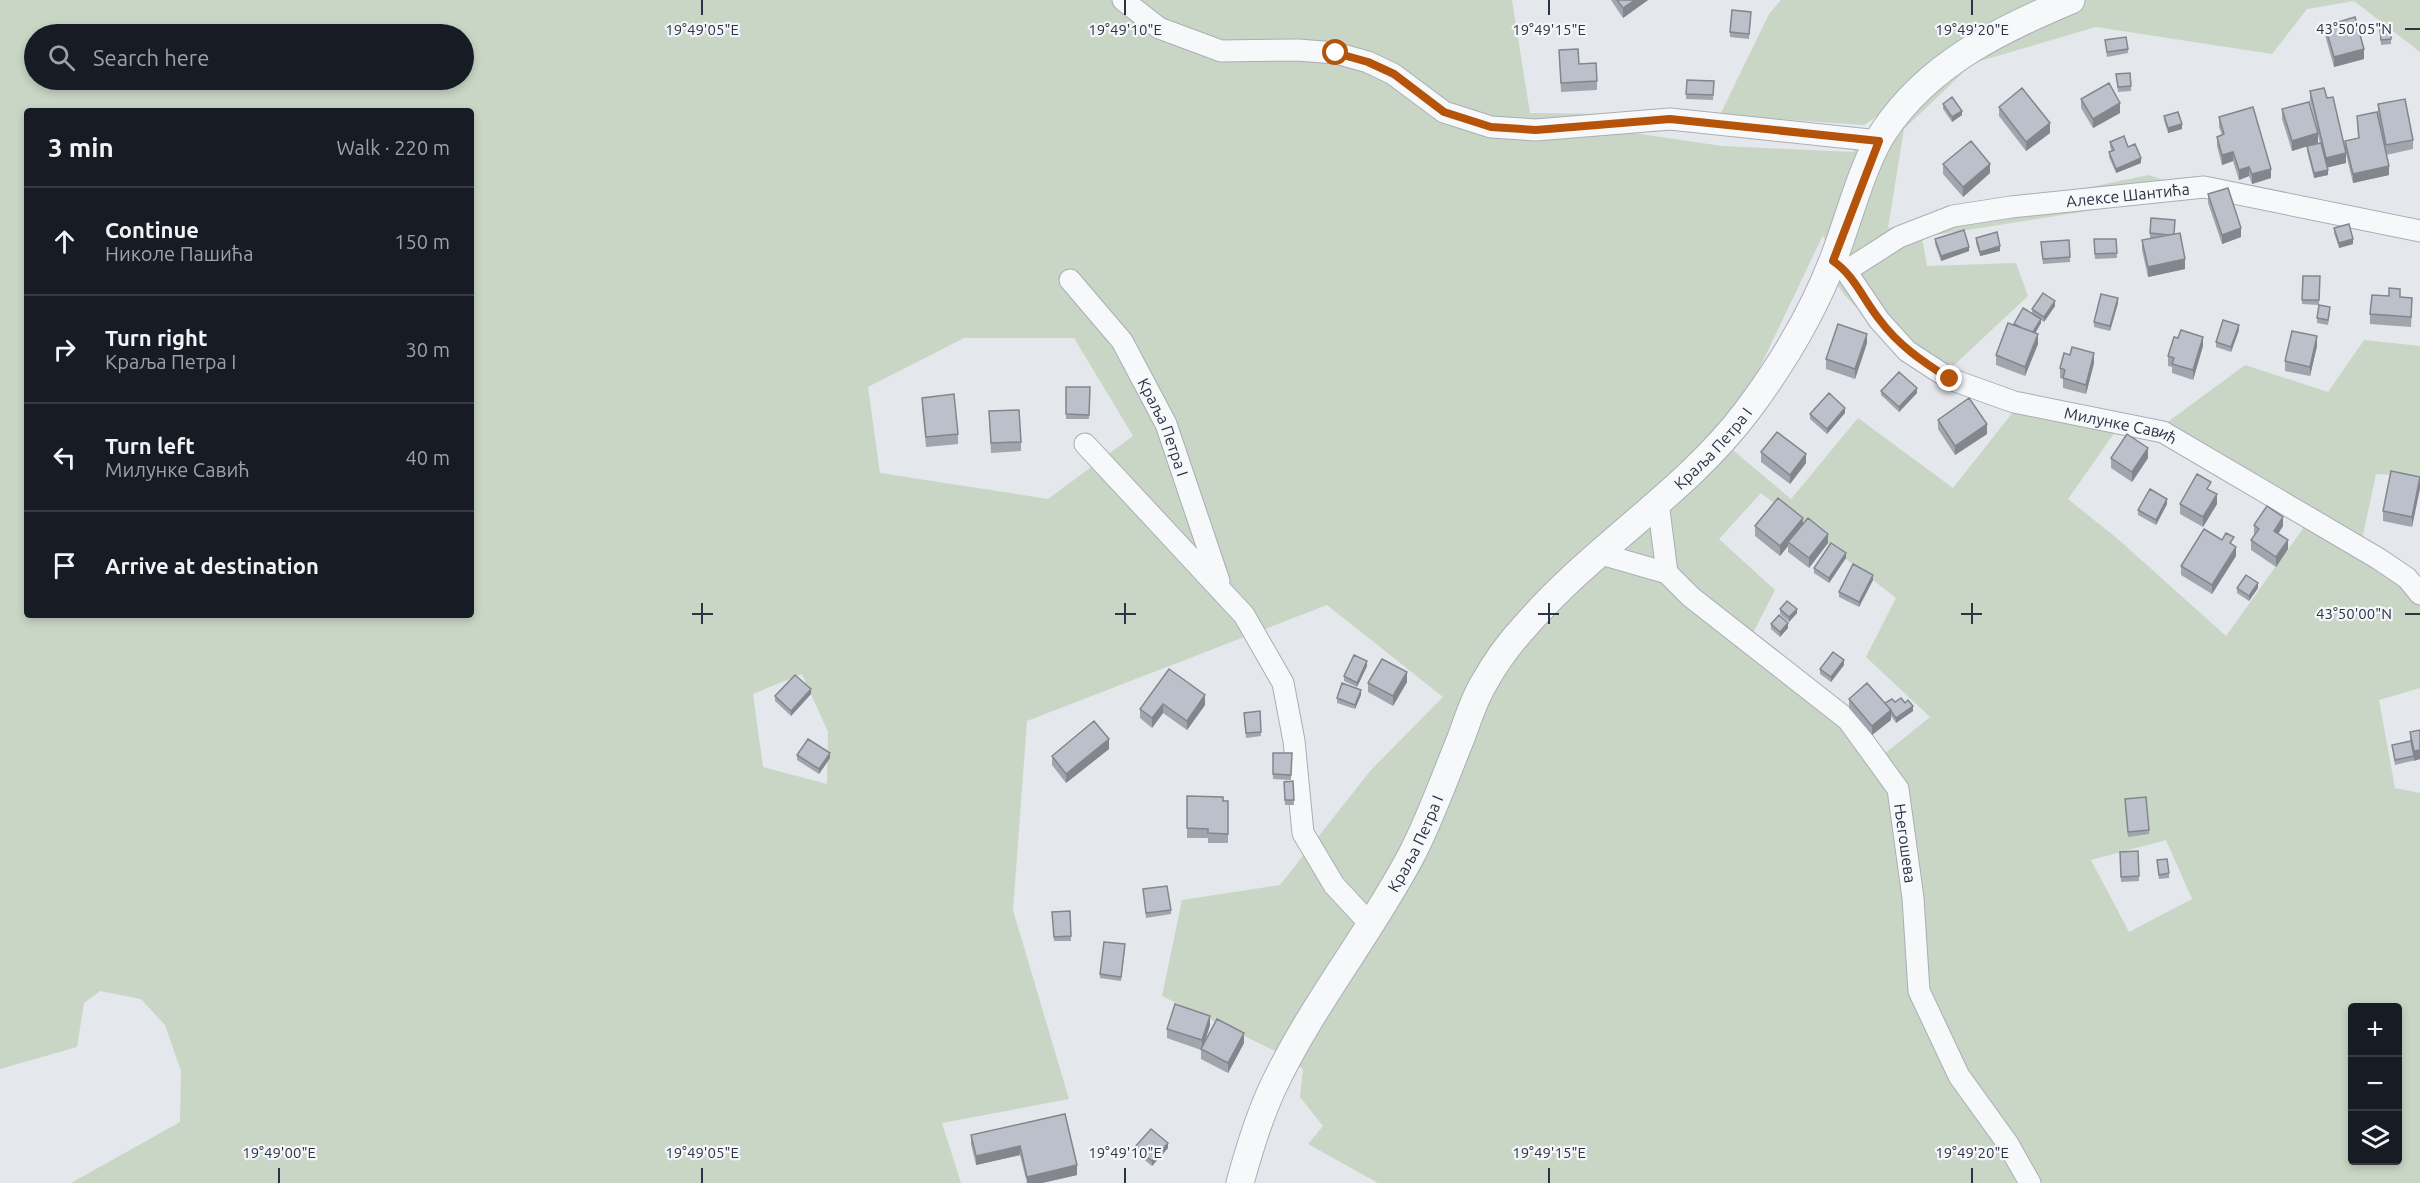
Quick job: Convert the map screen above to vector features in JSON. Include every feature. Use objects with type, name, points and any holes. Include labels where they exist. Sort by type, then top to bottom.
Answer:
[{"type":"street","points":[[1123,0],[1159,28],[1221,51],[1298,50],[1336,53],[1368,62],[1394,74],[1444,112],[1491,127],[1536,130],[1670,119],[1879,141]]},
{"type":"street","name":"Краља Петра I","points":[[1240,1183],[1251,1145],[1273,1087],[1332,983],[1371,924],[1410,857],[1434,807],[1482,685],[1506,649],[1530,620],[1715,448],[1746,413],[1840,266],[1879,141],[1921,89],[1965,51],[2015,23],[2071,0]]},
{"type":"street","name":"Алексе Шантића","points":[[1840,266],[1899,237],[1953,216],[2056,201],[2204,187],[2420,231]]},
{"type":"street","name":"Милунке Савић","points":[[1840,266],[1879,320],[1907,351],[1950,379],[2014,402],[2163,432],[2379,559],[2407,578],[2420,594]]},
{"type":"street","name":"Краља Петра I","points":[[1070,280],[1122,341],[1166,424],[1222,590]]},
{"type":"street","name":"Краља Петра I","points":[[1085,444],[1244,615],[1283,683],[1294,741],[1303,833],[1334,885],[1371,924]]},
{"type":"street","points":[[1601,554],[1667,573],[1658,502]]},
{"type":"street","name":"Његошева","points":[[1667,573],[1690,597],[1848,720],[1898,789],[1913,898],[1919,991],[1959,1076],[2008,1144],[2030,1183]]},
{"type":"green space","points":[[0,0],[1512,0],[1530,113],[1610,114],[1627,132],[1722,146],[1853,152],[1879,123],[1990,47],[2079,12],[2065,0],[2420,0],[2420,52],[2354,1],[2307,9],[2272,54],[2096,27],[1973,63],[1904,129],[1888,228],[2149,175],[2202,193],[1922,237],[1927,266],[2016,263],[2028,296],[1952,367],[1904,342],[1856,307],[1835,280],[1823,235],[1711,470],[1727,445],[1791,499],[1858,418],[1953,488],[2013,412],[2115,432],[2068,499],[2119,540],[2226,636],[2304,527],[2351,530],[2165,424],[2245,365],[2328,392],[2364,340],[2420,346],[2420,476],[2376,474],[2362,540],[2420,583],[2420,688],[2379,700],[2395,788],[2420,793],[2420,1183],[1378,1183],[1308,1144],[1323,1126],[1300,1097],[1303,1069],[1273,1050],[1162,996],[1182,900],[1280,885],[1371,770],[1443,697],[1327,605],[1027,721],[1013,910],[1069,1099],[942,1123],[961,1183],[71,1183],[180,1122],[181,1071],[165,1025],[141,999],[100,991],[84,1003],[77,1047],[0,1069]],"holes":[[[964,338],[1074,338],[1133,436],[1048,499],[880,473],[868,387]],[[1761,493],[1896,598],[1866,657],[1930,717],[1883,755],[1753,633],[1775,590],[1719,539]],[[802,674],[828,732],[827,784],[763,767],[753,694]],[[2166,840],[2192,899],[2129,932],[2091,860]]]},
{"type":"green space","points":[[1781,0],[2054,0],[1864,125],[1720,115],[1769,14]]},
{"type":"building","points":[[1617,0],[1635,0],[1623,8]]},
{"type":"building","points":[[1732,10],[1751,12],[1749,34],[1730,32]]},
{"type":"building","points":[[2355,17],[2364,49],[2334,57],[2325,26]]},
{"type":"building","points":[[2391,29],[2391,39],[2381,40],[2380,30]]},
{"type":"building","points":[[2126,37],[2128,49],[2107,52],[2105,40]]},
{"type":"building","points":[[1578,49],[1579,64],[1596,63],[1597,81],[1561,83],[1559,50]]},
{"type":"building","points":[[2130,73],[2131,86],[2118,87],[2116,74]]},
{"type":"building","points":[[1687,80],[1714,81],[1713,95],[1686,94]]},
{"type":"building","points":[[2109,83],[2120,103],[2093,119],[2081,99]]},
{"type":"building","points":[[2022,88],[2050,123],[2026,142],[1999,107]]},
{"type":"building","points":[[2324,88],[2327,98],[2333,97],[2346,153],[2326,158],[2310,91]]},
{"type":"building","points":[[1952,97],[1962,111],[1952,117],[1943,104]]},
{"type":"building","points":[[2405,99],[2413,140],[2386,145],[2378,104]]},
{"type":"building","points":[[2309,102],[2318,133],[2292,141],[2282,109]]},
{"type":"building","points":[[2253,107],[2271,169],[2252,174],[2249,167],[2239,170],[2233,152],[2222,155],[2217,137],[2224,134],[2219,117]]},
{"type":"building","points":[[2178,112],[2182,124],[2168,128],[2164,116]]},
{"type":"building","points":[[2377,112],[2389,166],[2353,174],[2345,141],[2359,138],[2357,116]]},
{"type":"building","points":[[2124,136],[2128,147],[2135,144],[2141,158],[2116,169],[2109,152],[2114,150],[2110,142]]},
{"type":"building","points":[[1971,141],[1990,164],[1963,187],[1943,164]]},
{"type":"building","points":[[2321,143],[2328,170],[2314,173],[2307,146]]},
{"type":"building","points":[[2228,188],[2241,228],[2222,235],[2208,194]]},
{"type":"building","points":[[2151,218],[2175,220],[2174,234],[2150,233]]},
{"type":"building","points":[[2349,224],[2353,239],[2339,243],[2334,228]]},
{"type":"building","points":[[1964,230],[1969,247],[1941,256],[1935,239]]},
{"type":"building","points":[[1997,232],[2000,246],[1980,252],[1976,238]]},
{"type":"building","points":[[2180,233],[2185,259],[2148,267],[2142,240]]},
{"type":"building","points":[[2094,239],[2116,239],[2117,253],[2095,254]]},
{"type":"building","points":[[2069,240],[2070,257],[2043,259],[2041,242]]},
{"type":"building","points":[[2303,276],[2320,276],[2319,300],[2302,300]]},
{"type":"building","points":[[2389,288],[2400,289],[2400,297],[2412,298],[2411,317],[2370,314],[2372,295],[2389,296]]},
{"type":"building","points":[[2043,293],[2055,301],[2044,317],[2032,309]]},
{"type":"building","points":[[2101,294],[2118,298],[2110,326],[2094,322]]},
{"type":"building","points":[[2319,305],[2330,307],[2328,320],[2317,318]]},
{"type":"building","points":[[2023,308],[2041,319],[2033,332],[2014,324]]},
{"type":"building","points":[[2223,320],[2239,325],[2231,347],[2216,342]]},
{"type":"building","points":[[2008,323],[2038,334],[2025,367],[1996,355]]},
{"type":"building","points":[[1838,324],[1867,334],[1855,369],[1826,359]]},
{"type":"building","points":[[2181,330],[2203,337],[2193,370],[2172,364],[2174,358],[2168,356],[2174,337],[2178,338]]},
{"type":"building","points":[[2292,331],[2317,336],[2310,367],[2285,361]]},
{"type":"building","points":[[2072,347],[2094,353],[2086,385],[2063,378],[2065,370],[2060,368],[2064,353],[2070,355]]},
{"type":"building","points":[[1899,372],[1917,388],[1899,407],[1881,391]]},
{"type":"building","points":[[1066,387],[1090,387],[1089,415],[1066,414]]},
{"type":"building","points":[[1829,393],[1845,408],[1827,429],[1810,414]]},
{"type":"building","points":[[954,394],[958,434],[926,437],[922,398]]},
{"type":"building","points":[[1969,398],[1987,424],[1955,446],[1938,420]]},
{"type":"building","points":[[1019,410],[1021,442],[991,443],[989,411]]},
{"type":"building","points":[[1777,432],[1806,454],[1790,475],[1761,452]]},
{"type":"building","points":[[2127,434],[2148,448],[2132,472],[2111,458]]},
{"type":"building","points":[[2391,471],[2420,477],[2412,517],[2383,511]]},
{"type":"building","points":[[2197,474],[2211,482],[2207,489],[2217,494],[2203,517],[2180,504]]},
{"type":"building","points":[[2150,489],[2167,499],[2156,520],[2138,510]]},
{"type":"building","points":[[1778,498],[1803,518],[1780,546],[1755,526]]},
{"type":"building","points":[[2267,506],[2283,517],[2274,531],[2288,540],[2276,557],[2251,540],[2259,529],[2254,525]]},
{"type":"building","points":[[1808,518],[1828,534],[1809,558],[1788,542]]},
{"type":"building","points":[[2204,529],[2222,540],[2226,533],[2234,537],[2230,543],[2236,547],[2212,585],[2181,566]]},
{"type":"building","points":[[1831,543],[1846,553],[1829,578],[1814,568]]},
{"type":"building","points":[[1853,564],[1873,575],[1859,602],[1839,592]]},
{"type":"building","points":[[2246,575],[2258,583],[2249,596],[2237,588]]},
{"type":"building","points":[[1787,601],[1797,609],[1789,617],[1780,609]]},
{"type":"building","points":[[1779,615],[1788,623],[1780,632],[1771,624]]},
{"type":"building","points":[[1833,652],[1844,660],[1831,677],[1820,669]]},
{"type":"building","points":[[1354,655],[1367,661],[1357,683],[1344,676]]},
{"type":"building","points":[[1382,659],[1407,672],[1393,696],[1368,683]]},
{"type":"building","points":[[1169,669],[1205,695],[1187,721],[1163,704],[1152,718],[1140,709]]},
{"type":"building","points":[[795,675],[811,689],[791,711],[775,696]]},
{"type":"building","points":[[1342,683],[1361,690],[1355,705],[1337,698]]},
{"type":"building","points":[[1867,683],[1891,710],[1872,726],[1849,699]]},
{"type":"building","points":[[1901,698],[1905,703],[1908,700],[1913,706],[1896,718],[1885,703],[1892,699],[1895,702]]},
{"type":"building","points":[[1260,711],[1261,732],[1246,733],[1244,713]]},
{"type":"building","points":[[1094,721],[1109,739],[1066,774],[1052,756]]},
{"type":"building","points":[[2420,730],[2420,750],[2414,751],[2410,732]]},
{"type":"building","points":[[808,739],[830,753],[819,769],[797,755]]},
{"type":"building","points":[[2411,741],[2414,756],[2395,760],[2392,745]]},
{"type":"building","points":[[1273,753],[1292,753],[1291,775],[1273,774]]},
{"type":"building","points":[[1293,781],[1294,800],[1285,800],[1284,782]]},
{"type":"building","points":[[1187,796],[1223,797],[1223,801],[1228,801],[1228,834],[1208,833],[1208,829],[1187,828]]},
{"type":"building","points":[[2146,797],[2149,830],[2128,832],[2125,799]]},
{"type":"building","points":[[2138,851],[2139,876],[2121,877],[2120,852]]},
{"type":"building","points":[[2167,859],[2169,873],[2159,875],[2157,860]]},
{"type":"building","points":[[1167,886],[1171,910],[1146,913],[1143,889]]},
{"type":"building","points":[[1070,911],[1071,936],[1054,937],[1052,912]]},
{"type":"building","points":[[1104,942],[1125,944],[1121,977],[1100,974]]},
{"type":"building","points":[[1175,1004],[1210,1016],[1202,1040],[1167,1029]]},
{"type":"building","points":[[1217,1019],[1244,1033],[1228,1063],[1201,1049]]},
{"type":"building","points":[[1065,1114],[1077,1165],[1027,1177],[1020,1146],[976,1156],[971,1135]]},
{"type":"building","points":[[1151,1129],[1168,1143],[1152,1161],[1135,1147]]},
{"type":"route","points":[[1336,53],[1368,62],[1394,74],[1444,112],[1491,127],[1536,130],[1670,119],[1879,141],[1833,261],[1846,271],[1879,320],[1907,351],[1950,379]]}]
